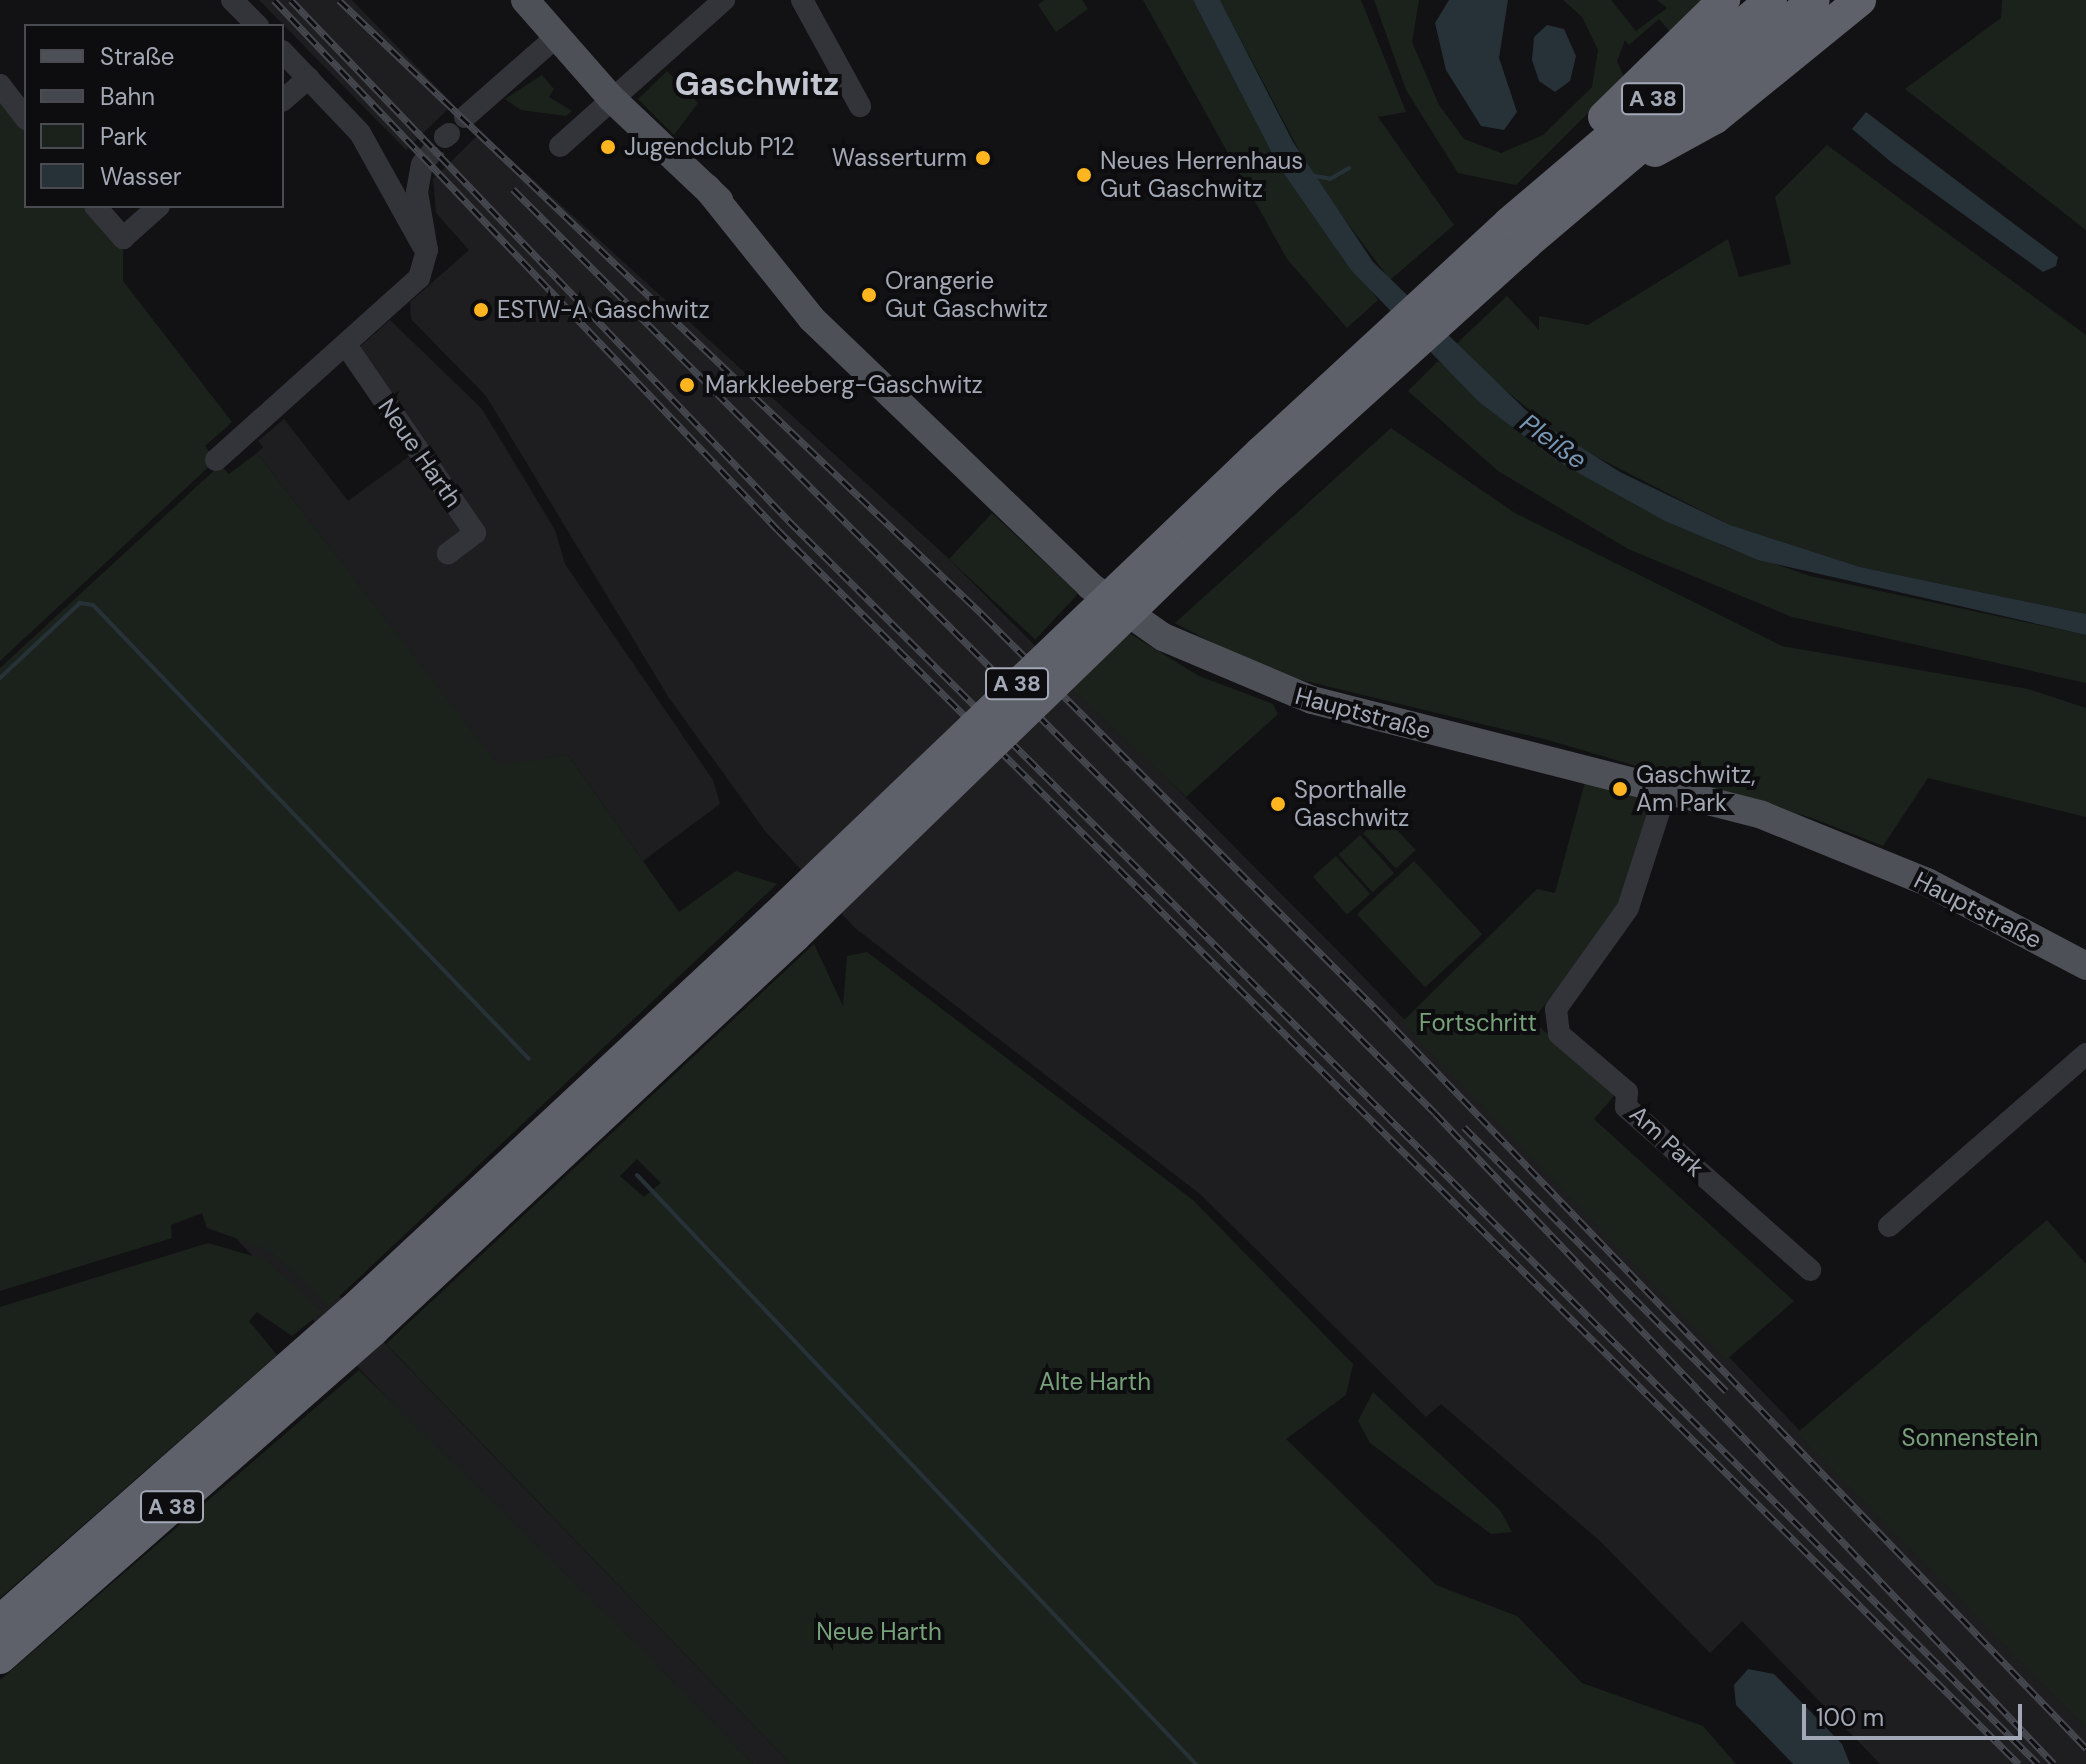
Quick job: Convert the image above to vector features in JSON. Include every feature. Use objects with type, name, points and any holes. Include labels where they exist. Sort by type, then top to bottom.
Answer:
[{"type":"highway","points":[[1536,200],[1602,119],[1724,0]]},
{"type":"highway","name":"A 38","points":[[1517,234],[1536,200],[1771,0]]},
{"type":"highway","name":"A 38","points":[[0,1658],[1199,541],[1517,234],[1605,175],[1814,0]]},
{"type":"highway","points":[[1605,175],[1715,118],[1860,0]]},
{"type":"highway","name":"A 38","points":[[0,1621],[335,1346]]},
{"type":"main road","name":"Hauptstraße","points":[[525,0],[611,98],[707,188],[760,258],[812,319],[1044,544],[1163,637],[1298,696],[1667,787],[1840,844],[2086,966]]},
{"type":"street","points":[[232,0],[256,24]]},
{"type":"street","points":[[560,146],[724,0]]},
{"type":"street","points":[[802,0],[860,106]]},
{"type":"street","points":[[465,117],[556,37]]},
{"type":"street","points":[[284,53],[360,133],[427,250]]},
{"type":"street","points":[[284,99],[308,78]]},
{"type":"street","points":[[0,85],[24,116]]},
{"type":"street","points":[[216,460],[419,278],[427,250],[417,192],[422,164]]},
{"type":"street","points":[[97,208],[123,238],[157,208]]},
{"type":"street","name":"Neue Harth","points":[[346,345],[475,533],[448,553]]},
{"type":"street","name":"Am Park","points":[[1667,787],[1628,908],[1556,1009],[1559,1034],[1627,1092],[1626,1107],[1810,1270]]},
{"type":"street","points":[[1889,1226],[2086,1054]]},
{"type":"shaded area","points":[[259,0],[352,0],[453,104],[406,150]]},
{"type":"shaded area","points":[[481,132],[947,557],[1347,960],[2086,1728],[2086,1764],[1880,1764],[1742,1621],[1710,1653],[1601,1542],[1441,1404],[1426,1417],[1200,1194],[855,928],[765,831],[669,698],[486,396],[411,319],[410,302],[469,250],[436,213],[433,179]]},
{"type":"shaded area","points":[[390,320],[482,409],[555,530],[565,564],[713,780],[720,804],[643,861],[568,755],[498,766],[257,453],[263,447],[258,441],[284,419],[348,501],[422,447],[355,351]]},
{"type":"shaded area","points":[[62,1014],[791,1764],[753,1764],[425,1438],[230,1232]]},
{"type":"green space","points":[[1044,0],[1082,0],[1088,9],[1056,32],[1038,5]]},
{"type":"green space","points":[[1143,0],[1193,0],[1278,165],[1378,300],[1347,328],[1287,259]]},
{"type":"green space","points":[[1220,0],[1361,0],[1406,112],[1378,117],[1454,225],[1390,280],[1313,177]]},
{"type":"green space","points":[[1374,0],[1419,0],[1412,42],[1439,105],[1464,139],[1501,153],[1543,135],[1592,87],[1598,50],[1582,17],[1563,0],[1611,0],[1636,31],[1667,8],[1657,0],[1708,0],[1671,33],[1659,19],[1629,45],[1625,40],[1617,61],[1624,77],[1516,185],[1458,173],[1406,90]]},
{"type":"green space","points":[[2002,0],[2086,0],[2086,230],[1905,89],[2001,18]]},
{"type":"green space","points":[[667,71],[698,103],[674,135],[638,99]]},
{"type":"green space","points":[[542,75],[554,89],[549,97],[572,111],[566,116],[521,110],[505,99]]},
{"type":"green space","points":[[0,85],[24,116],[24,208],[97,208],[123,238],[123,281],[232,422],[205,446],[216,460],[0,661]]},
{"type":"green space","points":[[1827,145],[2086,335],[2086,614],[1860,567],[1730,525],[1571,444],[1453,347],[1507,296],[1539,330],[1539,316],[1588,325],[1728,239],[1739,277],[1791,264],[1775,197]]},
{"type":"green space","points":[[1438,361],[1557,461],[1725,547],[1810,576],[2086,635],[2086,683],[1792,617],[1628,549],[1498,471],[1408,391]]},
{"type":"green space","points":[[1391,428],[1515,513],[1782,646],[2028,689],[2086,708],[2086,817],[1928,778],[1883,846],[1812,818],[1548,740],[1265,671],[1175,623]]},
{"type":"green space","points":[[257,453],[498,765],[568,755],[679,912],[736,871],[777,884],[329,1306],[271,1251],[207,1228],[202,1213],[171,1225],[172,1238],[0,1291],[0,668],[220,465],[229,474]]},
{"type":"green space","points":[[992,513],[1078,593],[1035,640],[949,559]]},
{"type":"green space","points":[[1129,633],[1199,676],[1273,704],[1278,714],[1186,797],[1072,688]]},
{"type":"green space","name":"Fortschritt","points":[[1585,782],[1647,799],[1650,810],[1624,893],[1590,951],[1532,1020],[1615,1095],[1594,1119],[1794,1301],[1726,1360],[1402,1022],[1537,889],[1555,893]]},
{"type":"green space","points":[[1383,815],[1416,850],[1396,869],[1363,833]]},
{"type":"green space","points":[[1360,835],[1394,873],[1373,892],[1338,854]]},
{"type":"green space","points":[[1336,856],[1370,894],[1347,915],[1313,877]]},
{"type":"green space","points":[[1414,861],[1482,934],[1425,987],[1357,914]]},
{"type":"green space","name":"Alte Harth","points":[[814,944],[843,1006],[847,956],[867,952],[1193,1200],[1353,1364],[1346,1395],[1286,1439],[1436,1585],[1517,1616],[1582,1683],[1703,1726],[1736,1764],[791,1764],[386,1344]],"holes":[[[637,1159],[661,1183],[644,1197],[620,1176]]]},
{"type":"green space","name":"Sonnenstein","points":[[2047,1220],[2086,1264],[2086,1728],[1797,1433]]},
{"type":"green space","points":[[208,1243],[266,1260],[322,1312],[292,1336],[257,1312],[249,1321],[277,1355],[0,1598],[0,1307]]},
{"type":"green space","points":[[359,1370],[753,1764],[0,1764],[0,1680]]},
{"type":"green space","points":[[1373,1392],[1500,1510],[1512,1532],[1491,1534],[1370,1443],[1358,1421]]},
{"type":"water","name":"Pleiße","points":[[1193,0],[1220,0],[1293,142],[1373,262],[1533,417],[1620,472],[1730,525],[1860,567],[2086,614],[2086,635],[1758,560],[1665,521],[1557,461],[1479,402],[1351,270],[1278,165]]},
{"type":"water","points":[[1449,0],[1508,0],[1499,58],[1517,112],[1504,130],[1481,126],[1446,70],[1435,23]]},
{"type":"water","points":[[1547,25],[1564,29],[1576,56],[1570,81],[1555,92],[1539,81],[1532,60],[1534,37]]},
{"type":"water","points":[[1866,112],[2058,257],[2056,266],[2043,272],[1891,162],[1852,129]]},
{"type":"water","points":[[1748,1669],[1774,1674],[1842,1744],[1850,1764],[1793,1764],[1736,1705],[1734,1685]]},
{"type":"waterway","points":[[1310,175],[1330,179],[1349,168]]},
{"type":"waterway","points":[[0,678],[80,603],[93,605],[529,1059]]},
{"type":"waterway","points":[[637,1175],[1196,1764]]},
{"type":"tunnel","points":[[422,164],[445,137]]},
{"type":"railway","points":[[274,0],[778,530],[2019,1764]]},
{"type":"railway","points":[[291,0],[789,521],[2038,1764]]},
{"type":"railway","points":[[339,0],[984,616],[1379,1012],[2086,1748]]},
{"type":"railway","points":[[513,189],[1435,1113],[2054,1764]]},
{"type":"railway","points":[[1464,1127],[1726,1391]]},
{"type":"place","name":"Jugendclub P12","points":[[608,147]]},
{"type":"place","name":"Wasserturm","points":[[983,158]]},
{"type":"place","name":"Neues Herrenhaus Gut Gaschwitz","points":[[1084,175]]},
{"type":"place","name":"Orangerie Gut Gaschwitz","points":[[869,295]]},
{"type":"place","name":"ESTW-A Gaschwitz","points":[[481,310]]},
{"type":"place","name":"Markkleeberg-Gaschwitz","points":[[687,385]]},
{"type":"place","name":"Gaschwitz, Am Park","points":[[1620,789]]},
{"type":"place","name":"Sporthalle Gaschwitz","points":[[1278,804]]},
{"type":"district","name":"Gaschwitz","points":[[757,84]]}]
